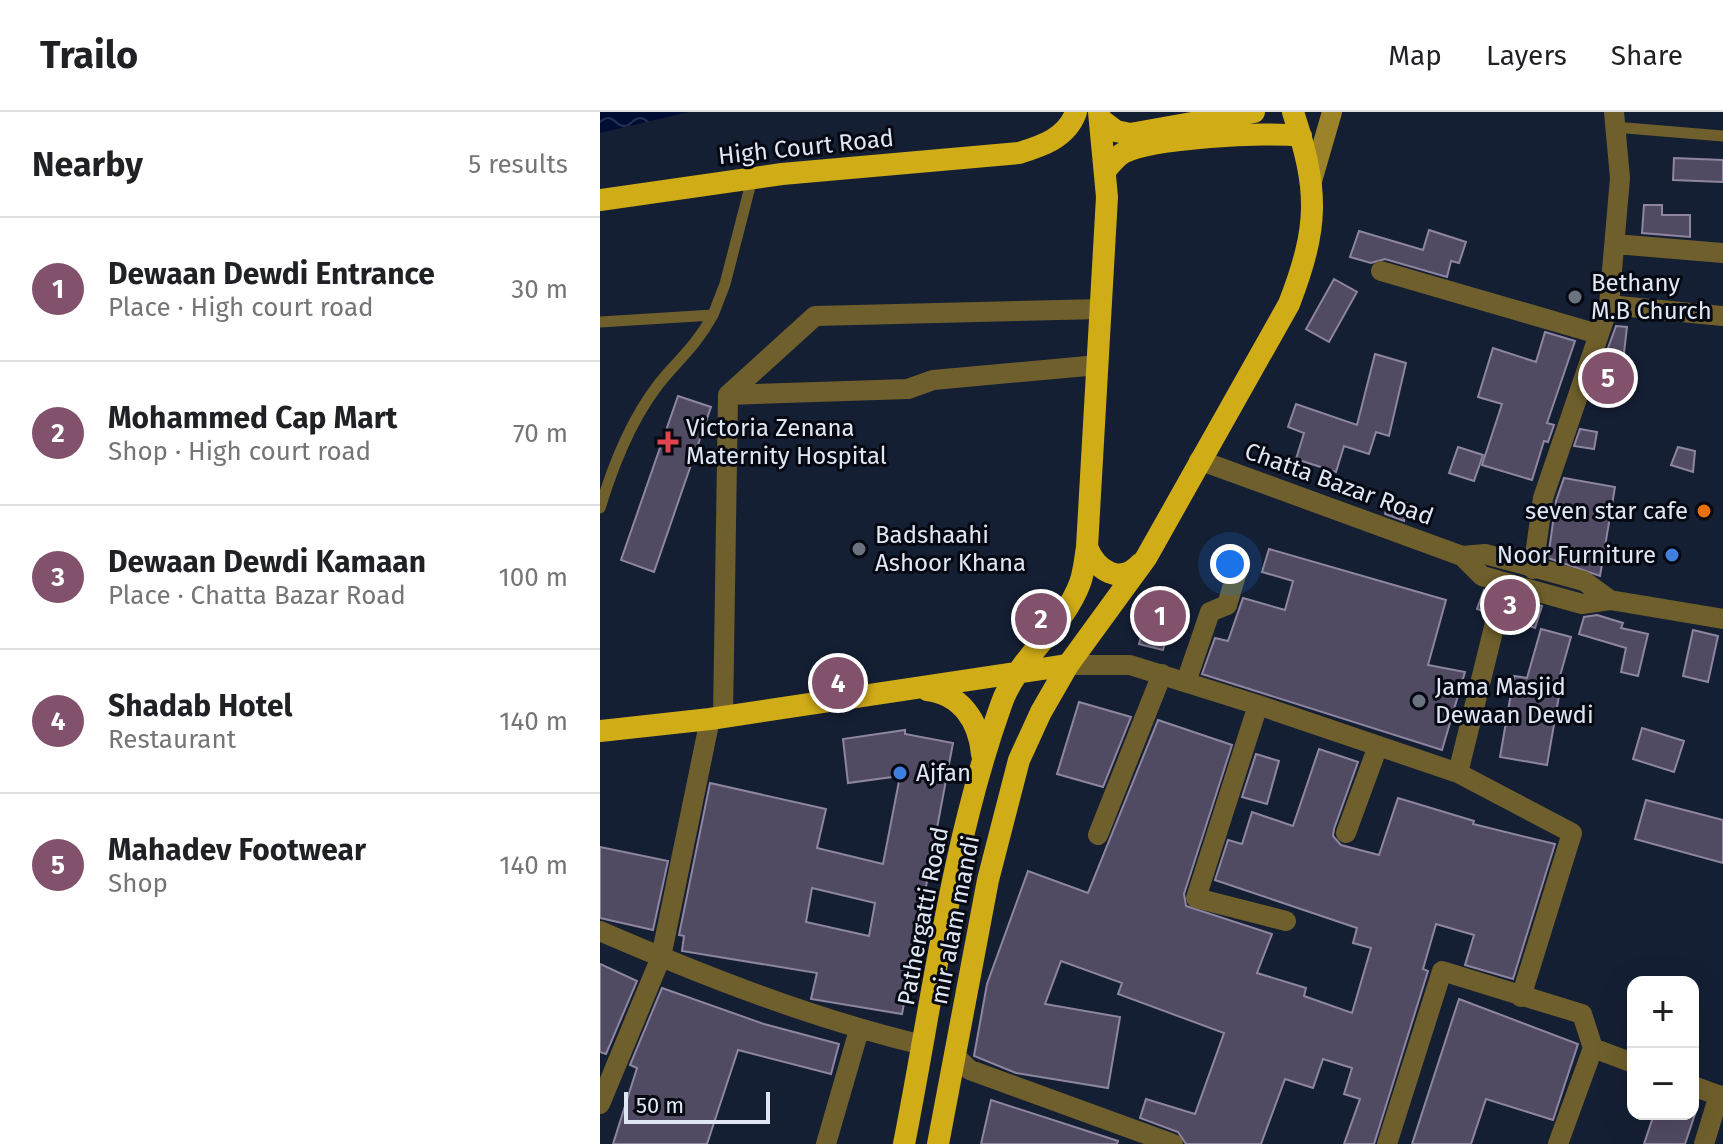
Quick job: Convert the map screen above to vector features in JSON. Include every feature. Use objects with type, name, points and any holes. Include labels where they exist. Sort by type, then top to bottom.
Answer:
[{"type":"highway","name":"High Court Road","points":[[600,200],[753,178],[1019,153],[1065,132],[1076,112]]},
{"type":"highway","points":[[1099,115],[1116,131],[1130,134],[1254,112]]},
{"type":"highway","name":"mir alam mandi","points":[[938,1144],[1003,812],[1019,760],[1041,712],[1068,665],[1146,558],[1289,304],[1310,240],[1314,210],[1312,181],[1293,112]]},
{"type":"highway","name":"Pathergatti Road","points":[[904,1144],[978,773],[1002,701],[1015,674],[1070,603],[1080,583],[1087,547],[1101,309],[1105,171],[1099,115]]},
{"type":"highway","points":[[1105,171],[1121,154],[1144,146],[1277,133],[1301,136]]},
{"type":"highway","points":[[1087,547],[1093,562],[1105,572],[1120,575],[1135,570],[1146,558]]},
{"type":"highway","points":[[600,731],[717,718],[1068,665]]},
{"type":"highway","points":[[918,689],[938,691],[956,700],[971,715],[981,743],[978,773]]},
{"type":"main road","points":[[1312,181],[1332,112]]},
{"type":"street","points":[[1533,569],[1543,498],[1609,305],[1620,178],[1614,120]]},
{"type":"street","points":[[1615,244],[1723,253]]},
{"type":"street","points":[[1381,271],[1598,334]]},
{"type":"street","points":[[1609,305],[1723,316]]},
{"type":"street","points":[[600,1104],[661,957],[717,718],[728,395],[815,316],[1101,309]]},
{"type":"street","points":[[728,395],[908,389],[933,380],[1098,365]]},
{"type":"street","name":"Chatta Bazar Road","points":[[1199,460],[1462,556],[1482,576],[1582,604],[1610,600],[1723,619]]},
{"type":"street","name":"Chatta Bazar Road","points":[[1462,556],[1485,554],[1584,581],[1610,600]]},
{"type":"street","points":[[1186,682],[1210,612],[1227,605],[1237,572]]},
{"type":"street","points":[[1458,773],[1496,619]]},
{"type":"street","points":[[1068,665],[1130,665],[1258,705],[1458,773],[1572,833],[1521,997]]},
{"type":"street","points":[[1098,835],[1162,674]]},
{"type":"street","points":[[1258,705],[1196,898],[1286,921]]},
{"type":"street","points":[[1346,833],[1378,746]]},
{"type":"street","points":[[600,931],[661,957],[859,1030],[923,1045]]},
{"type":"street","points":[[1387,1144],[1442,971],[1582,1014],[1593,1048],[1558,1144]]},
{"type":"street","points":[[826,1144],[859,1030]]},
{"type":"street","points":[[1593,1048],[1627,1061]]},
{"type":"street","points":[[955,1056],[970,1070],[1173,1144]]},
{"type":"street","points":[[1699,1088],[1721,1096],[1704,1144]]},
{"type":"lane","points":[[1614,120],[1723,136]]},
{"type":"lane","points":[[600,508],[628,434],[667,374],[698,341],[713,315],[725,284],[753,178]]},
{"type":"lane","points":[[600,322],[713,315]]},
{"type":"water","points":[[600,112],[689,112],[600,133]]},
{"type":"building","points":[[1674,158],[1723,160],[1723,182],[1673,180]]},
{"type":"building","points":[[1644,205],[1662,205],[1662,215],[1690,215],[1690,237],[1642,233]]},
{"type":"building","points":[[1429,230],[1466,242],[1459,263],[1451,261],[1447,277],[1385,259],[1371,263],[1350,257],[1359,231],[1423,250]]},
{"type":"building","points":[[1334,279],[1357,292],[1329,342],[1306,329]]},
{"type":"building","points":[[1616,326],[1627,327],[1623,361],[1604,359]]},
{"type":"building","points":[[1545,332],[1575,341],[1547,423],[1554,425],[1548,442],[1544,441],[1532,480],[1482,465],[1502,404],[1478,397],[1493,348],[1536,362]]},
{"type":"building","points":[[1375,354],[1406,363],[1389,436],[1376,432],[1369,454],[1344,446],[1336,472],[1296,459],[1304,433],[1288,427],[1296,404],[1357,425]]},
{"type":"building","points":[[678,396],[711,407],[654,572],[621,560]]},
{"type":"building","points":[[1580,429],[1597,432],[1594,449],[1574,446]]},
{"type":"building","points":[[1458,447],[1483,455],[1474,481],[1449,473]]},
{"type":"building","points":[[1678,447],[1695,451],[1693,472],[1671,465]]},
{"type":"building","points":[[1564,478],[1615,487],[1600,576],[1548,558],[1556,501]]},
{"type":"building","points":[[1390,498],[1409,504],[1404,521],[1385,514]]},
{"type":"building","points":[[1269,549],[1446,600],[1428,665],[1465,672],[1442,750],[1202,674],[1215,638],[1228,641],[1243,598],[1285,610],[1293,581],[1262,572]]},
{"type":"building","points":[[1484,590],[1542,606],[1535,628],[1509,619],[1500,607],[1486,612],[1477,609]]},
{"type":"building","points":[[1151,600],[1175,607],[1163,650],[1139,644]]},
{"type":"building","points":[[1597,615],[1623,623],[1621,628],[1648,634],[1638,676],[1621,672],[1626,648],[1579,634],[1584,617]]},
{"type":"building","points":[[1541,629],[1571,637],[1558,683],[1561,684],[1547,765],[1500,757],[1514,676],[1527,678]]},
{"type":"building","points":[[1693,630],[1718,636],[1708,682],[1683,676]]},
{"type":"building","points":[[1079,702],[1131,717],[1103,787],[1057,774]]},
{"type":"building","points":[[1158,720],[1232,745],[1184,894],[1186,906],[1272,934],[1257,973],[1306,988],[1304,996],[1352,1013],[1371,948],[1353,943],[1357,928],[1215,880],[1228,840],[1242,844],[1252,812],[1293,826],[1319,749],[1358,762],[1334,829],[1333,836],[1341,845],[1379,855],[1398,798],[1474,821],[1473,824],[1555,844],[1513,979],[1465,965],[1474,935],[1436,924],[1423,969],[1428,971],[1374,1144],[1344,1144],[1360,1099],[1344,1094],[1352,1068],[1323,1059],[1313,1088],[1285,1079],[1261,1144],[1186,1144],[1178,1132],[1140,1118],[1146,1099],[1195,1114],[1224,1033],[1118,994],[1122,983],[1061,961],[1045,1004],[1120,1017],[1108,1088],[1016,1073],[974,1056],[987,984],[1028,871],[1088,893]]},
{"type":"building","points":[[1642,728],[1684,741],[1674,772],[1633,759]]},
{"type":"building","points":[[905,730],[905,734],[953,743],[902,1014],[811,999],[817,973],[682,951],[684,936],[679,935],[710,783],[826,809],[817,848],[883,864],[900,776],[848,783],[843,739]],"holes":[[[812,888],[875,903],[869,936],[806,922]]]},
{"type":"building","points":[[1256,754],[1279,761],[1267,804],[1242,797]]},
{"type":"building","points":[[1646,800],[1723,820],[1723,863],[1635,839]]},
{"type":"building","points":[[600,847],[668,861],[653,930],[600,918]]},
{"type":"building","points":[[600,964],[637,981],[606,1054],[600,1052]]},
{"type":"building","points":[[662,988],[764,1024],[839,1044],[831,1074],[738,1050],[707,1144],[613,1144],[637,1068],[630,1065]]},
{"type":"building","points":[[1459,999],[1578,1044],[1553,1120],[1486,1099],[1471,1144],[1412,1144]]},
{"type":"building","points":[[991,1100],[1118,1141],[1117,1144],[981,1144]]},
{"type":"building","points":[[1652,1120],[1693,1120],[1685,1144],[1644,1144]]},
{"type":"tunnel","points":[[1496,619],[1505,583]]},
{"type":"place","name":"Bethany M.B Church","points":[[1575,297]]},
{"type":"place","name":"Mahadev Footwear","points":[[1608,378]]},
{"type":"place","name":"Victoria Zenana Maternity Hospital","points":[[668,442]]},
{"type":"place","name":"seven star cafe","points":[[1704,511]]},
{"type":"place","name":"Badshaahi Ashoor Khana","points":[[859,549]]},
{"type":"place","name":"Noor Furniture","points":[[1672,555]]},
{"type":"place","name":"Dewaan Dewdi Kamaan","points":[[1510,605]]},
{"type":"place","name":"Dewaan Dewdi Entrance","points":[[1160,616]]},
{"type":"place","name":"Mohammed Cap Mart","points":[[1041,619]]},
{"type":"place","name":"Shadab Hotel","points":[[838,683]]},
{"type":"place","name":"Jama Masjid Dewaan Dewdi","points":[[1419,701]]},
{"type":"place","name":"Ajfan","points":[[900,773]]}]
